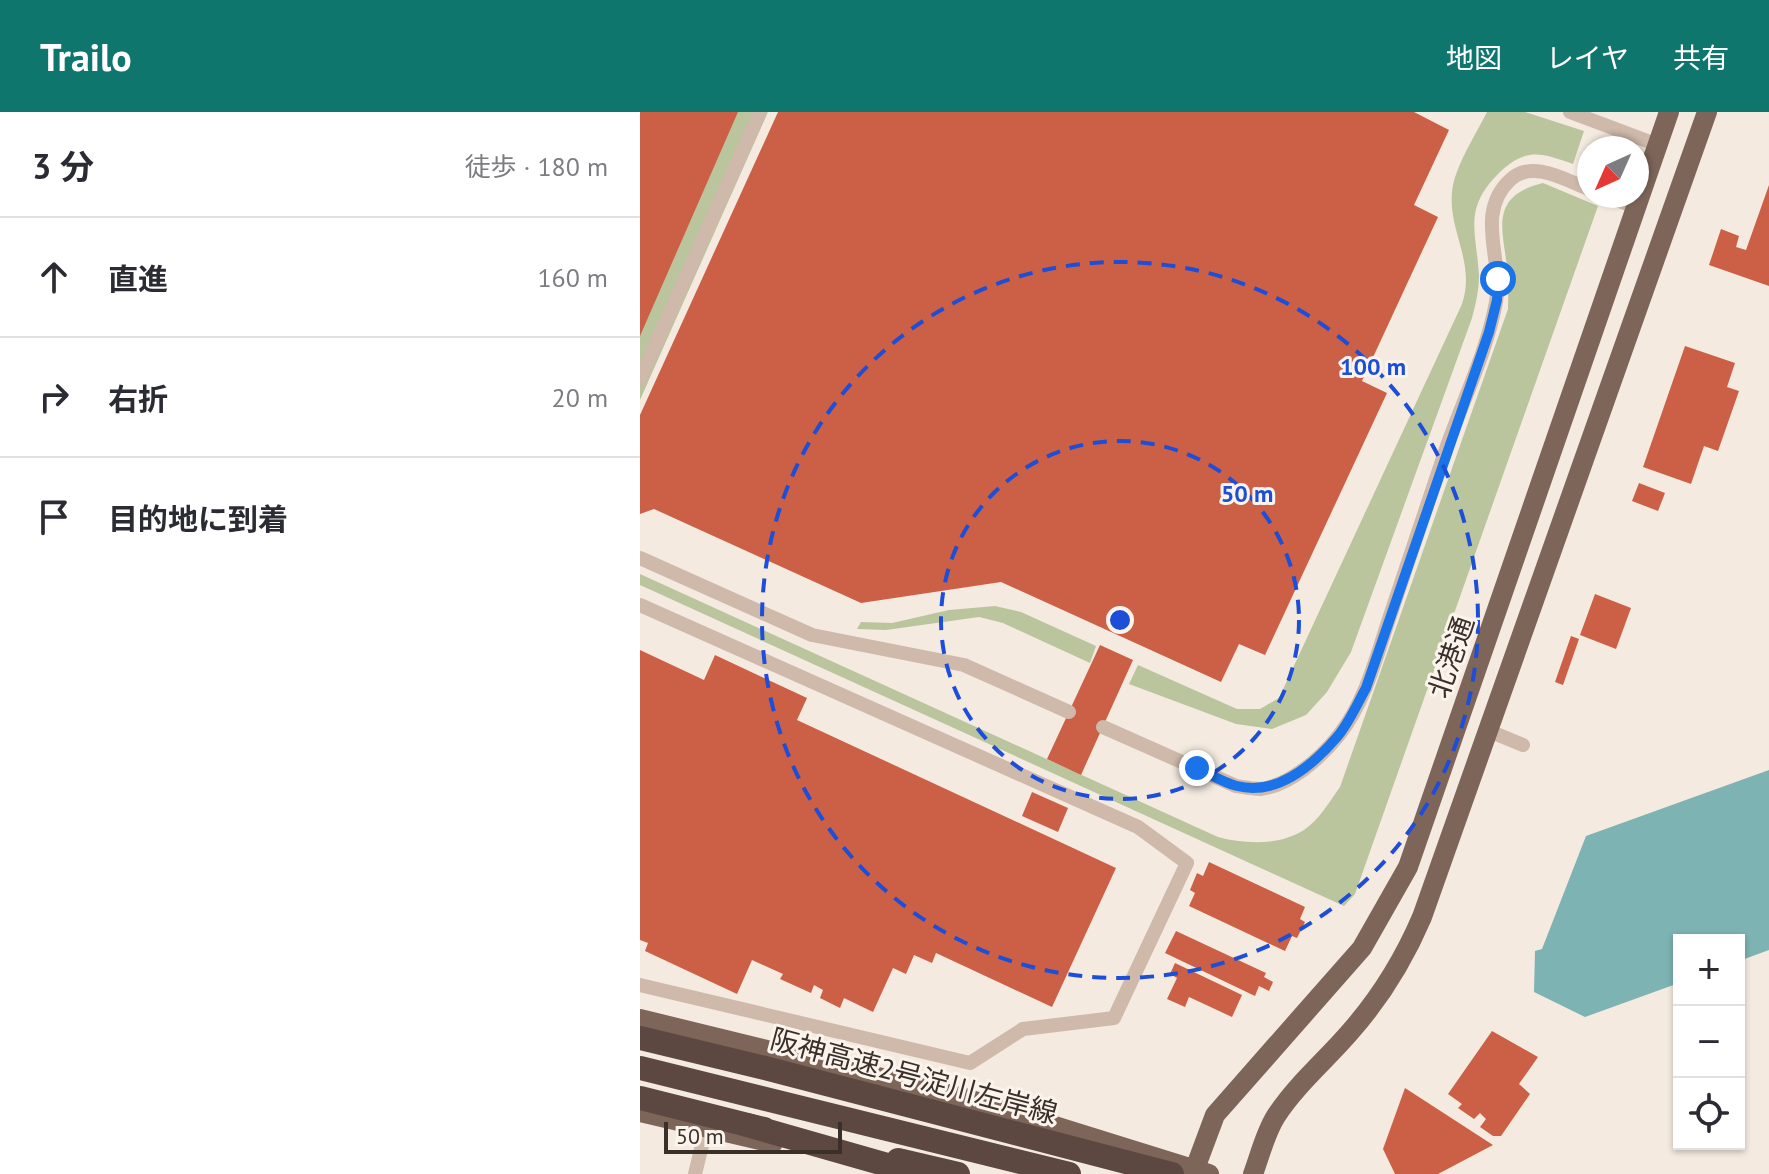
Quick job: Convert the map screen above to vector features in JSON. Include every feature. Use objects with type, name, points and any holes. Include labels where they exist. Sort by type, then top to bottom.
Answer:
[{"type":"highway","name":"阪神高速2号淀川左岸線","points":[[640,1038],[1192,1173]]},
{"type":"highway","points":[[640,1068],[1069,1174]]},
{"type":"highway","points":[[640,1098],[958,1174]]},
{"type":"highway","points":[[747,1125],[921,1174]]},
{"type":"main road","name":"北港通","points":[[1649,173],[1669,112]]},
{"type":"main road","points":[[1253,1174],[1275,1117],[1351,1032],[1407,951],[1435,883],[1707,112]]},
{"type":"main road","name":"北港通","points":[[1192,1173],[1215,1115],[1362,948],[1408,867],[1638,208]]},
{"type":"main road","points":[[640,1019],[968,1099],[1192,1173]]},
{"type":"main road","points":[[640,1112],[921,1174]]},
{"type":"lane","points":[[640,379],[760,112]]},
{"type":"lane","points":[[1570,112],[1658,145]]},
{"type":"lane","points":[[1103,727],[1236,786],[1259,789],[1280,784],[1311,763],[1339,735],[1366,688],[1489,332],[1497,300],[1498,279],[1490,220],[1500,192],[1514,177],[1537,170],[1577,185]]},
{"type":"lane","points":[[640,558],[812,635],[964,665],[1069,712]]},
{"type":"lane","points":[[640,605],[1138,827],[1187,863],[1114,1018],[1023,1029],[970,1063],[640,985]]},
{"type":"lane","points":[[1489,731],[1523,745]]},
{"type":"lane","points":[[695,1174],[706,1129]]},
{"type":"green space","points":[[640,112],[768,112],[640,400]]},
{"type":"green space","points":[[1487,112],[1525,112],[1584,131],[1582,136],[1577,136],[1573,164],[1543,155],[1526,156],[1500,172],[1481,197],[1474,220],[1479,281],[1472,318],[1351,652],[1327,692],[1306,715],[1272,729],[1236,724],[1129,684],[1138,665],[1237,709],[1260,709],[1279,698],[1462,304],[1466,275],[1452,206],[1452,192],[1461,162]]},
{"type":"green space","points":[[1543,183],[1577,197],[1577,208],[1597,208],[1355,894],[1344,906],[640,585],[640,574],[1218,837],[1261,842],[1294,835],[1315,821],[1340,787],[1508,309],[1503,219],[1513,198],[1525,189]]},
{"type":"green space","points":[[995,606],[1021,612],[1096,646],[1090,663],[1003,623],[979,617],[886,630],[857,629],[861,622],[892,623],[949,610]]},
{"type":"water","points":[[1769,770],[1769,950],[1745,959],[1745,934],[1673,934],[1673,985],[1585,1017],[1534,992],[1535,951],[1542,949],[1586,836]]},
{"type":"building","points":[[640,112],[738,112],[640,336]]},
{"type":"building","points":[[778,112],[1414,112],[1449,130],[1414,205],[1438,217],[1362,381],[1387,393],[1265,655],[1239,644],[1221,682],[1001,582],[861,603],[654,509],[640,514],[640,415]]},
{"type":"building","points":[[1769,185],[1769,286],[1709,265],[1721,229],[1739,236],[1736,247],[1746,250]]},
{"type":"building","points":[[1685,346],[1735,363],[1727,387],[1739,391],[1718,451],[1704,446],[1691,484],[1643,467]]},
{"type":"building","points":[[1639,483],[1665,493],[1658,511],[1632,501]]},
{"type":"building","points":[[1595,594],[1631,608],[1616,649],[1580,635]]},
{"type":"building","points":[[1571,636],[1579,639],[1563,685],[1555,682]]},
{"type":"building","points":[[1100,645],[1133,660],[1081,775],[1047,759]]},
{"type":"building","points":[[640,650],[704,680],[715,655],[807,698],[797,720],[1116,868],[1052,1007],[936,953],[932,963],[914,955],[906,974],[893,968],[873,1012],[844,998],[840,1008],[820,998],[823,990],[814,985],[811,993],[780,979],[783,974],[752,960],[737,994],[645,951],[648,943],[640,940]]},
{"type":"building","points":[[1032,792],[1068,808],[1058,832],[1022,816]]},
{"type":"building","points":[[1209,862],[1305,907],[1300,919],[1305,922],[1297,938],[1292,936],[1285,951],[1189,906],[1195,893],[1190,890],[1197,873],[1203,876]]},
{"type":"building","points":[[1176,931],[1266,973],[1264,977],[1273,982],[1269,991],[1259,986],[1255,996],[1165,953]]},
{"type":"building","points":[[1175,963],[1242,995],[1232,1017],[1189,997],[1185,1007],[1167,999],[1177,978],[1170,974]]},
{"type":"building","points":[[1492,1031],[1538,1057],[1519,1084],[1530,1094],[1501,1136],[1493,1136],[1480,1127],[1486,1119],[1480,1113],[1474,1119],[1458,1108],[1462,1104],[1448,1094]]},
{"type":"building","points":[[1405,1088],[1493,1145],[1438,1174],[1395,1174],[1383,1149]]},
{"type":"route","points":[[1197,768],[1236,786],[1259,789],[1280,784],[1311,763],[1339,735],[1366,688],[1489,332],[1497,300],[1498,279]]}]
